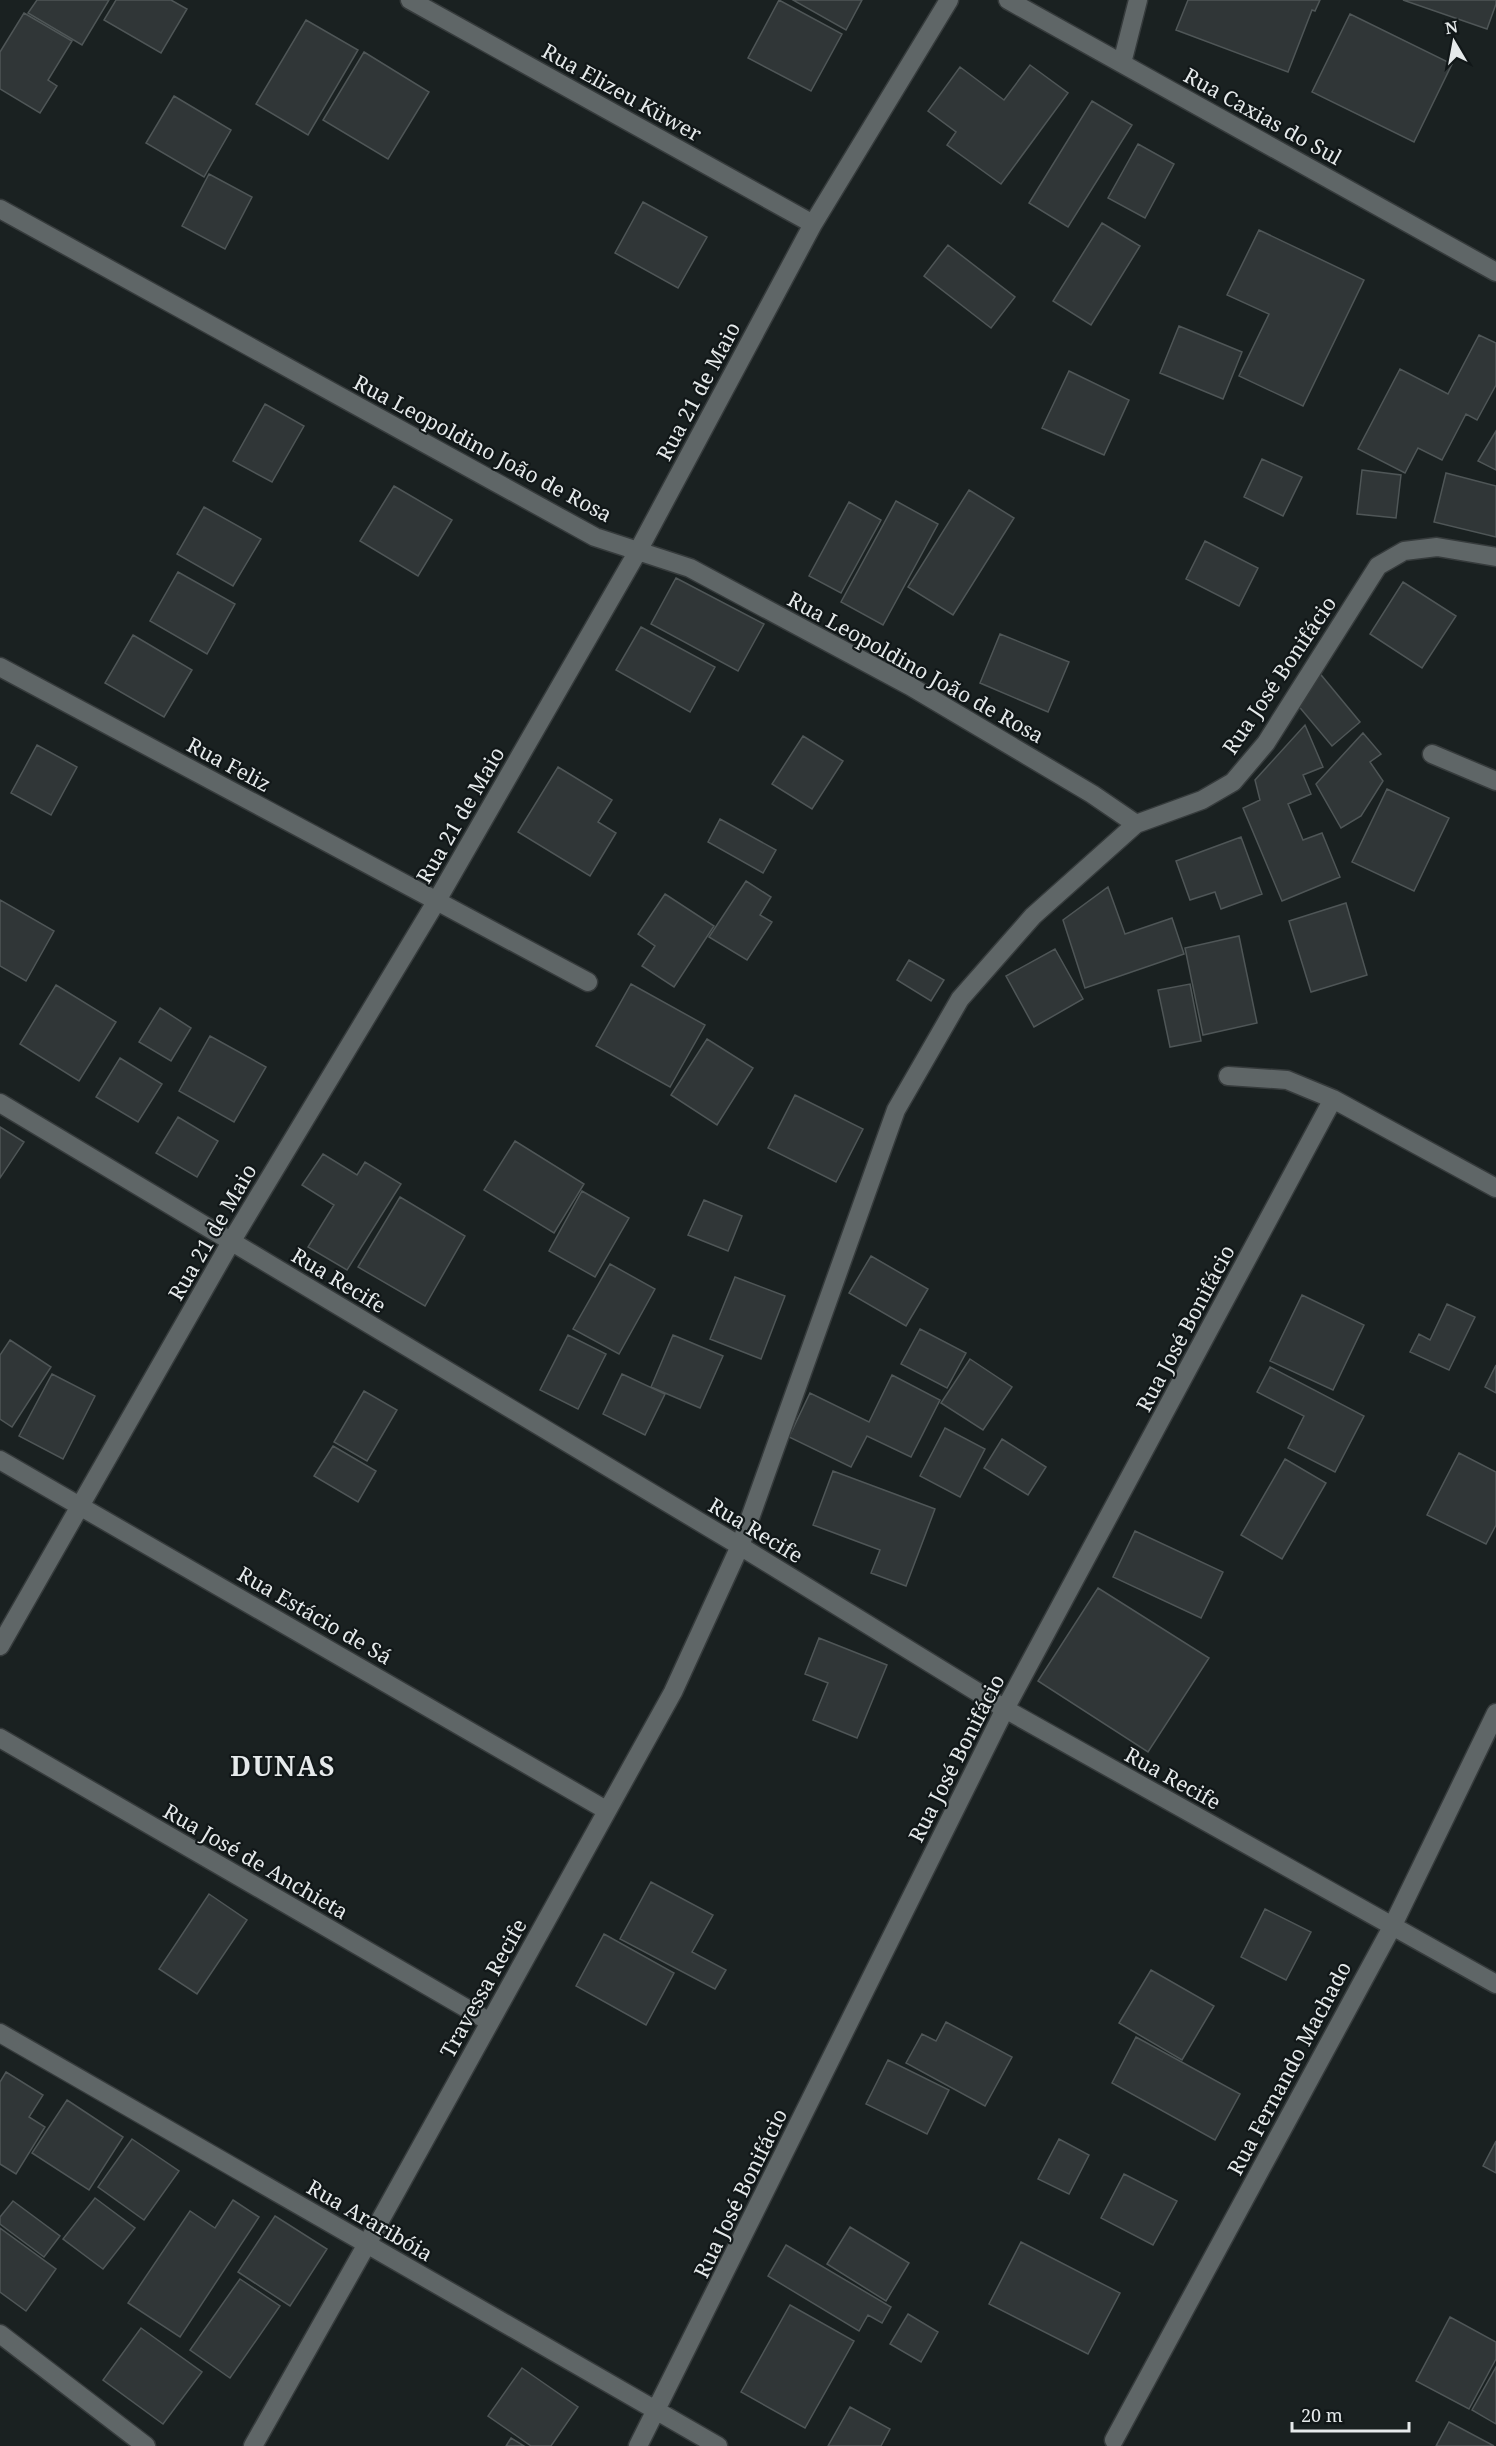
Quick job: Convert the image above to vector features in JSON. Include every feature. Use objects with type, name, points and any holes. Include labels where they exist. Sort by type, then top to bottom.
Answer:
[{"type":"street","name":"Rua Elizeu Küwer","points":[[410,0],[813,224]]},
{"type":"street","name":"Rua 21 de Maio","points":[[0,1646],[231,1242],[436,902],[638,551],[813,224],[949,0]]},
{"type":"street","name":"Rua Caxias do Sul","points":[[1008,0],[1496,272]]},
{"type":"street","points":[[1122,63],[1138,0]]},
{"type":"street","name":"Rua Leopoldino João de Rosa","points":[[0,209],[596,537],[690,568],[910,686],[1092,794],[1136,824]]},
{"type":"street","name":"Rua José Bonifácio","points":[[740,1546],[896,1110],[960,999],[1033,916],[1136,824],[1202,800],[1233,782],[1266,743],[1378,566],[1404,551],[1437,547],[1496,557]]},
{"type":"street","name":"Rua Feliz","points":[[0,666],[588,982]]},
{"type":"street","points":[[1432,754],[1496,781]]},
{"type":"street","points":[[1228,1076],[1287,1080],[1333,1099],[1496,1188]]},
{"type":"street","name":"Rua José Bonifácio","points":[[638,2446],[657,2412],[1005,1709],[1333,1099]]},
{"type":"street","name":"Rua Recife","points":[[0,1103],[740,1546],[1005,1709],[1496,1984]]},
{"type":"street","name":"Rua Estácio de Sá","points":[[0,1460],[606,1810]]},
{"type":"street","name":"Travessa Recife","points":[[253,2446],[673,1692],[740,1546]]},
{"type":"street","name":"Rua Fernando Machado","points":[[1114,2440],[1392,1927],[1496,1713]]},
{"type":"street","name":"Rua José de Anchieta","points":[[0,1738],[490,2022]]},
{"type":"street","name":"Rua Araribóia","points":[[0,2033],[718,2446]]},
{"type":"street","points":[[0,2334],[147,2446]]},
{"type":"building","points":[[37,0],[109,0],[82,45],[28,13]]},
{"type":"building","points":[[116,0],[171,0],[187,9],[161,53],[104,20]]},
{"type":"building","points":[[779,0],[842,34],[811,91],[748,58]]},
{"type":"building","points":[[793,0],[862,0],[846,30]]},
{"type":"building","points":[[1188,0],[1320,0],[1315,11],[1312,10],[1288,72],[1176,30]]},
{"type":"building","points":[[1403,0],[1496,0],[1496,4],[1487,29]]},
{"type":"building","points":[[24,13],[72,41],[48,80],[57,86],[40,113],[0,89],[0,52]]},
{"type":"building","points":[[1350,14],[1452,64],[1414,142],[1312,92]]},
{"type":"building","points":[[306,20],[358,50],[308,135],[256,104]]},
{"type":"building","points":[[364,52],[429,92],[388,159],[323,120]]},
{"type":"building","points":[[1030,65],[1068,93],[1001,184],[947,145],[956,132],[928,111],[960,67],[1004,100]]},
{"type":"building","points":[[174,96],[231,130],[204,177],[146,143]]},
{"type":"building","points":[[1092,101],[1132,125],[1068,227],[1029,203]]},
{"type":"building","points":[[1138,144],[1174,164],[1145,218],[1108,198]]},
{"type":"building","points":[[209,174],[252,197],[225,249],[182,226]]},
{"type":"building","points":[[643,202],[707,237],[678,288],[615,253]]},
{"type":"building","points":[[1102,223],[1140,246],[1091,325],[1053,301]]},
{"type":"building","points":[[1259,230],[1364,280],[1303,406],[1239,376],[1269,314],[1227,295]]},
{"type":"building","points":[[948,245],[1015,297],[991,328],[924,276]]},
{"type":"building","points":[[1179,326],[1242,352],[1223,399],[1160,373]]},
{"type":"building","points":[[1479,335],[1496,343],[1496,385],[1477,420],[1466,414],[1442,460],[1418,448],[1405,473],[1358,449],[1400,369],[1448,394]]},
{"type":"building","points":[[1069,371],[1129,400],[1104,455],[1042,428]]},
{"type":"building","points":[[265,404],[304,426],[272,482],[233,461]]},
{"type":"building","points":[[1496,431],[1496,470],[1478,461]]},
{"type":"building","points":[[1262,459],[1302,477],[1283,516],[1244,497]]},
{"type":"building","points":[[1362,470],[1401,475],[1396,518],[1357,514]]},
{"type":"building","points":[[1446,473],[1496,486],[1496,537],[1434,522]]},
{"type":"building","points":[[394,486],[452,520],[418,576],[360,541]]},
{"type":"building","points":[[969,490],[1014,518],[953,615],[908,587]]},
{"type":"building","points":[[896,501],[938,524],[883,625],[841,602]]},
{"type":"building","points":[[849,502],[881,520],[841,593],[809,576]]},
{"type":"building","points":[[204,507],[261,539],[233,586],[177,554]]},
{"type":"building","points":[[1205,541],[1258,568],[1239,606],[1186,579]]},
{"type":"building","points":[[178,572],[235,604],[207,654],[150,621]]},
{"type":"building","points":[[676,578],[764,624],[738,671],[651,624]]},
{"type":"building","points":[[1403,582],[1456,616],[1422,668],[1370,634]]},
{"type":"building","points":[[641,627],[715,667],[690,712],[616,670]]},
{"type":"building","points":[[1000,634],[1069,662],[1048,712],[980,683]]},
{"type":"building","points":[[133,635],[192,670],[164,717],[105,683]]},
{"type":"building","points":[[1317,670],[1360,722],[1332,746],[1296,703]]},
{"type":"building","points":[[1305,725],[1323,767],[1303,775],[1311,794],[1288,804],[1303,840],[1322,833],[1340,877],[1282,901],[1243,808],[1260,800],[1255,780]]},
{"type":"building","points":[[1363,733],[1381,754],[1370,762],[1383,781],[1361,816],[1341,828],[1316,784]]},
{"type":"building","points":[[803,736],[843,761],[812,809],[772,784]]},
{"type":"building","points":[[37,745],[77,767],[51,815],[11,793]]},
{"type":"building","points":[[558,767],[612,800],[598,822],[616,833],[590,876],[518,832]]},
{"type":"building","points":[[1387,789],[1449,818],[1414,891],[1352,862]]},
{"type":"building","points":[[720,819],[776,850],[763,873],[708,842]]},
{"type":"building","points":[[1241,837],[1262,894],[1221,909],[1215,892],[1190,900],[1176,861]]},
{"type":"building","points":[[746,881],[771,897],[760,915],[772,922],[747,960],[709,937]]},
{"type":"building","points":[[1108,887],[1125,934],[1172,918],[1184,954],[1085,988],[1063,920]]},
{"type":"building","points":[[665,894],[714,926],[674,987],[642,966],[655,946],[638,934]]},
{"type":"building","points":[[0,900],[54,931],[26,981],[0,966]]},
{"type":"building","points":[[1346,903],[1367,975],[1311,992],[1289,921]]},
{"type":"building","points":[[1239,936],[1257,1023],[1203,1035],[1185,948]]},
{"type":"building","points":[[1055,949],[1083,999],[1034,1027],[1006,976]]},
{"type":"building","points":[[909,960],[944,980],[931,1001],[897,980]]},
{"type":"building","points":[[631,984],[705,1025],[670,1087],[596,1046]]},
{"type":"building","points":[[1190,984],[1201,1041],[1170,1047],[1158,990]]},
{"type":"building","points":[[56,985],[116,1022],[79,1081],[20,1044]]},
{"type":"building","points":[[160,1008],[191,1028],[171,1061],[139,1042]]},
{"type":"building","points":[[210,1036],[266,1067],[234,1122],[179,1091]]},
{"type":"building","points":[[707,1039],[753,1068],[717,1125],[671,1095]]},
{"type":"building","points":[[120,1058],[162,1084],[138,1122],[96,1097]]},
{"type":"building","points":[[795,1095],[863,1129],[836,1182],[768,1148]]},
{"type":"building","points":[[178,1117],[218,1141],[197,1177],[156,1153]]},
{"type":"building","points":[[0,1127],[24,1142],[0,1178]]},
{"type":"building","points":[[515,1141],[584,1184],[554,1233],[484,1190]]},
{"type":"building","points":[[323,1154],[357,1175],[365,1162],[401,1184],[347,1270],[308,1247],[334,1205],[302,1185]]},
{"type":"building","points":[[582,1191],[629,1218],[595,1277],[549,1251]]},
{"type":"building","points":[[400,1197],[465,1236],[425,1306],[358,1267]]},
{"type":"building","points":[[704,1200],[742,1216],[728,1251],[688,1235]]},
{"type":"building","points":[[871,1256],[928,1289],[906,1326],[849,1293]]},
{"type":"building","points":[[610,1264],[655,1289],[619,1354],[573,1329]]},
{"type":"building","points":[[735,1277],[785,1296],[761,1359],[710,1339]]},
{"type":"building","points":[[1302,1295],[1364,1325],[1333,1390],[1270,1361]]},
{"type":"building","points":[[1447,1304],[1475,1317],[1449,1370],[1410,1352],[1419,1334],[1430,1340]]},
{"type":"building","points":[[920,1329],[966,1353],[947,1388],[901,1364]]},
{"type":"building","points":[[568,1335],[606,1354],[578,1409],[540,1390]]},
{"type":"building","points":[[673,1335],[723,1356],[700,1408],[651,1387]]},
{"type":"building","points":[[10,1340],[51,1367],[12,1427],[0,1419],[0,1355]]},
{"type":"building","points":[[970,1359],[1012,1387],[983,1430],[941,1403]]},
{"type":"building","points":[[1496,1365],[1496,1393],[1485,1387]]},
{"type":"building","points":[[1270,1367],[1364,1416],[1335,1472],[1288,1448],[1304,1416],[1257,1392]]},
{"type":"building","points":[[52,1374],[95,1396],[63,1459],[19,1436]]},
{"type":"building","points":[[622,1374],[665,1394],[645,1435],[603,1414]]},
{"type":"building","points":[[892,1375],[940,1400],[911,1457],[867,1436],[851,1467],[789,1437],[810,1393],[869,1422]]},
{"type":"building","points":[[364,1391],[397,1410],[367,1461],[334,1442]]},
{"type":"building","points":[[945,1428],[985,1449],[960,1497],[920,1476]]},
{"type":"building","points":[[1002,1439],[1046,1467],[1028,1495],[984,1468]]},
{"type":"building","points":[[333,1446],[376,1471],[358,1502],[314,1476]]},
{"type":"building","points":[[1459,1453],[1496,1472],[1496,1525],[1486,1544],[1427,1515]]},
{"type":"building","points":[[1285,1459],[1326,1483],[1282,1559],[1241,1535]]},
{"type":"building","points":[[833,1471],[935,1509],[906,1586],[871,1573],[880,1550],[813,1525]]},
{"type":"building","points":[[1135,1531],[1223,1572],[1201,1618],[1113,1577]]},
{"type":"building","points":[[1098,1588],[1209,1658],[1148,1752],[1038,1681]]},
{"type":"building","points":[[819,1638],[887,1665],[857,1738],[813,1720],[828,1683],[805,1674]]},
{"type":"building","points":[[651,1882],[713,1915],[692,1952],[726,1970],[715,1989],[620,1939]]},
{"type":"building","points":[[209,1894],[247,1920],[197,1994],[159,1969]]},
{"type":"building","points":[[1265,1909],[1311,1932],[1286,1980],[1241,1957]]},
{"type":"building","points":[[604,1934],[674,1973],[646,2025],[576,1986]]},
{"type":"building","points":[[1151,1970],[1214,2006],[1182,2060],[1119,2023]]},
{"type":"building","points":[[946,2022],[1012,2057],[985,2106],[906,2063],[922,2034],[936,2041]]},
{"type":"building","points":[[1136,2037],[1240,2094],[1215,2140],[1112,2083]]},
{"type":"building","points":[[888,2060],[949,2090],[927,2134],[866,2104]]},
{"type":"building","points":[[6,2072],[43,2095],[29,2117],[45,2127],[16,2174],[0,2164],[0,2082]]},
{"type":"building","points":[[67,2100],[123,2137],[89,2190],[32,2153]]},
{"type":"building","points":[[132,2139],[179,2171],[144,2220],[98,2187]]},
{"type":"building","points":[[1059,2139],[1089,2155],[1069,2194],[1038,2179]]},
{"type":"building","points":[[1496,2141],[1496,2173],[1483,2166]]},
{"type":"building","points":[[1124,2174],[1177,2201],[1153,2245],[1101,2218]]},
{"type":"building","points":[[95,2198],[135,2228],[103,2269],[63,2239]]},
{"type":"building","points":[[233,2200],[259,2217],[180,2337],[128,2303],[190,2211],[215,2228]]},
{"type":"building","points":[[13,2201],[60,2236],[44,2257],[0,2224],[0,2217]]},
{"type":"building","points":[[275,2216],[327,2249],[290,2306],[238,2272]]},
{"type":"building","points":[[850,2227],[909,2263],[886,2301],[827,2264]]},
{"type":"building","points":[[0,2228],[56,2269],[26,2311],[0,2292]]},
{"type":"building","points":[[1021,2242],[1120,2293],[1088,2354],[989,2304]]},
{"type":"building","points":[[786,2245],[891,2307],[882,2323],[868,2315],[859,2331],[768,2276]]},
{"type":"building","points":[[240,2279],[280,2306],[230,2378],[190,2350]]},
{"type":"building","points":[[790,2305],[854,2341],[805,2428],[741,2392]]},
{"type":"building","points":[[908,2314],[938,2332],[921,2362],[890,2344]]},
{"type":"building","points":[[1450,2317],[1496,2342],[1496,2359],[1469,2409],[1416,2381]]},
{"type":"building","points":[[141,2328],[202,2372],[163,2424],[103,2380]]},
{"type":"building","points":[[1496,2367],[1496,2424],[1472,2410]]},
{"type":"building","points":[[522,2368],[578,2407],[551,2446],[531,2446],[488,2416]]},
{"type":"building","points":[[850,2407],[890,2429],[881,2446],[828,2446]]},
{"type":"building","points":[[1449,2422],[1494,2446],[1436,2446]]},
{"type":"building","points":[[511,2438],[524,2446],[506,2446]]},
{"type":"district","name":"DUNAS","points":[[283,1765]]}]
